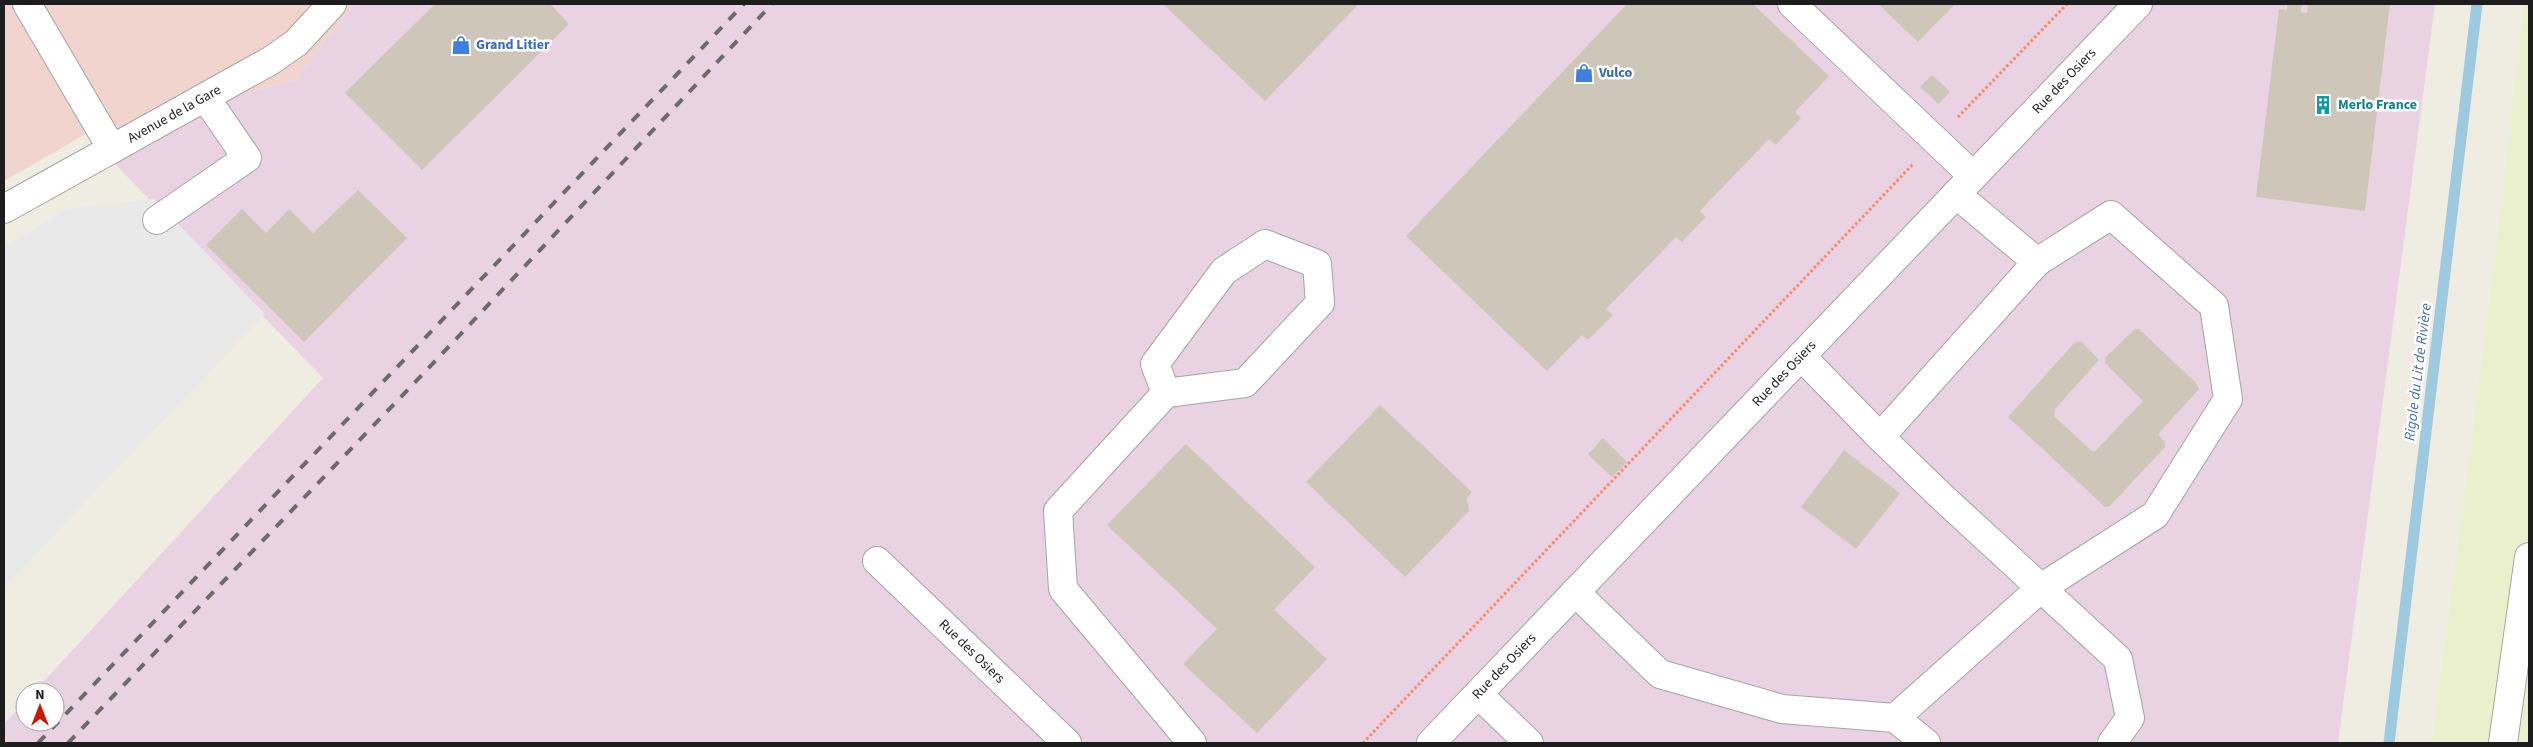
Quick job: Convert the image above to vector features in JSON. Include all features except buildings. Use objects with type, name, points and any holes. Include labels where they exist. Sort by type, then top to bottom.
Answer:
[{"type":"street","points":[[27,4],[112,149]]},
{"type":"street","name":"Avenue de la Gare","points":[[4,209],[270,61],[296,43],[332,4]]},
{"type":"street","points":[[1792,4],[1935,142],[1965,185],[2037,262]]},
{"type":"street","name":"Rue des Osiers","points":[[1431,743],[2138,4]]},
{"type":"street","points":[[156,220],[246,158],[204,97]]},
{"type":"street","points":[[1880,436],[2037,262],[2112,215],[2214,306],[2228,399],[2156,515],[2040,588],[1895,718]]},
{"type":"street","points":[[1166,393],[1155,364],[1224,271],[1265,244],[1317,264],[1320,304],[1245,383],[1166,393],[1058,511],[1063,589],[1192,743]]},
{"type":"street","points":[[1802,356],[1880,436],[2040,588],[2118,659],[2130,718],[2112,743]]},
{"type":"street","points":[[2502,743],[2529,557]]},
{"type":"street","name":"Rue des Osiers","points":[[877,561],[1067,743]]},
{"type":"street","points":[[1575,592],[1660,674],[1782,709],[1895,718],[1926,743]]},
{"type":"street","points":[[1478,694],[1529,743]]},
{"type":"path","points":[[1362,743],[2066,4]]},
{"type":"shaded area","points":[[4,4],[354,4],[295,80],[86,134],[4,181]]},
{"type":"shaded area","points":[[354,4],[2435,4],[2338,743],[4,743],[4,724],[15,712],[15,732],[65,732],[65,682],[43,682],[323,378],[86,134],[295,80]]},
{"type":"shaded area","points":[[154,199],[265,314],[4,587],[4,247],[67,209]]},
{"type":"green space","points":[[2524,4],[2529,4],[2529,743],[2432,743],[2492,284]]},
{"type":"waterway","name":"Rigole du Lit de Rivière","points":[[2389,743],[2477,4]]},
{"type":"railway","points":[[38,743],[744,4]]},
{"type":"railway","points":[[68,743],[423,374],[772,4]]},
{"type":"place","name":"Grand Litier","points":[[461,45]]},
{"type":"place","name":"Vulco","points":[[1584,73]]},
{"type":"place","name":"Merlo France","points":[[2323,105]]}]
